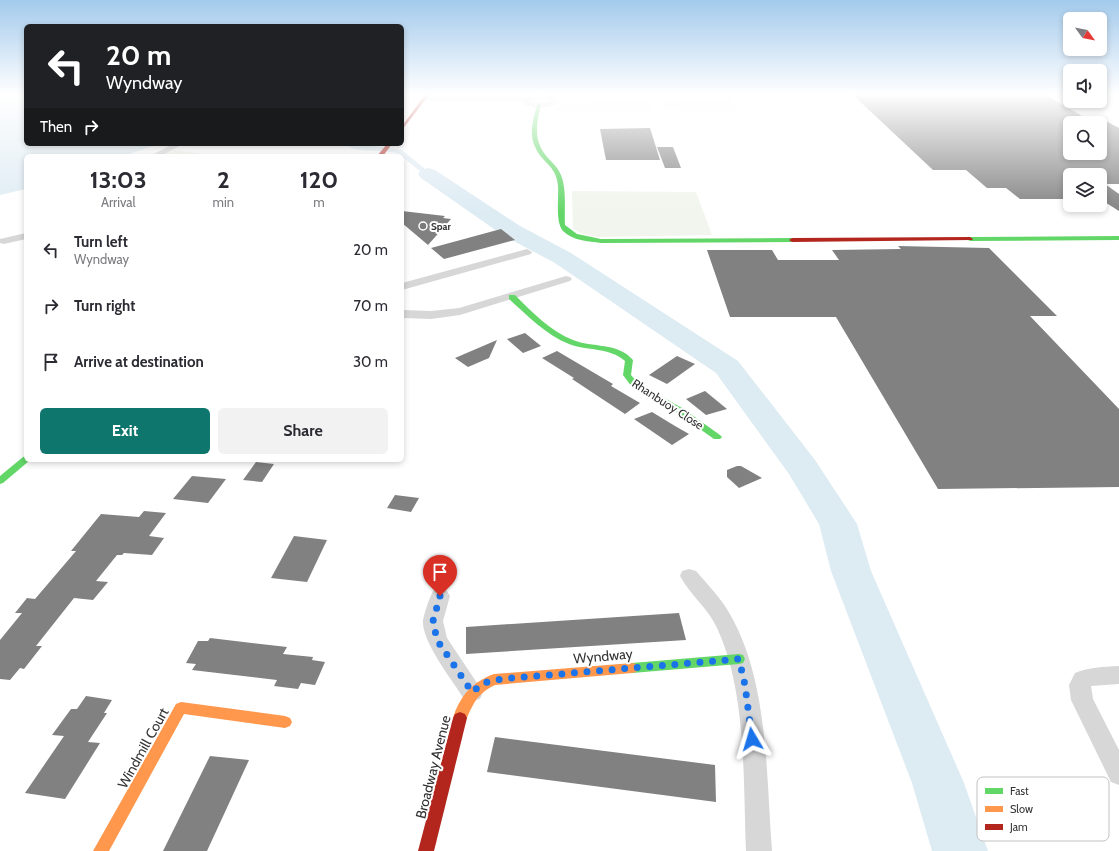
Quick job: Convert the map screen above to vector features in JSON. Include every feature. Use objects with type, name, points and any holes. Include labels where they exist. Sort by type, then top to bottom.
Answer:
[{"type":"main road","points":[[532,135],[537,148],[557,170],[560,178],[562,225],[565,231],[574,237],[584,239],[601,241],[1119,238]]},
{"type":"main road","points":[[382,154],[388,146]]},
{"type":"main road","name":"Rhanbuoy Close","points":[[512,297],[553,330],[568,340],[581,345],[616,352],[624,356],[629,360],[627,375],[635,385],[685,414],[717,437]]},
{"type":"main road","points":[[0,481],[24,461]]},
{"type":"main road","name":"Wyndway","points":[[472,692],[484,683],[501,679],[739,659]]},
{"type":"main road","name":"Broadway Avenue","points":[[426,851],[463,708],[472,692]]},
{"type":"main road","name":"Windmill Court","points":[[101,851],[181,708],[285,722]]},
{"type":"street","points":[[158,154],[175,146]]},
{"type":"street","points":[[4,241],[24,236]]},
{"type":"street","points":[[404,286],[527,252]]},
{"type":"street","points":[[404,314],[449,313],[470,309],[566,280]]},
{"type":"street","points":[[689,576],[713,603],[728,629],[739,659],[745,685],[752,739],[758,851]]},
{"type":"street","points":[[440,596],[433,621],[437,640],[472,692]]},
{"type":"street","points":[[1119,675],[1089,677],[1082,680],[1080,685],[1082,700],[1119,774]]},
{"type":"shaded area","points":[[0,135],[24,135],[24,146],[152,146],[130,154],[24,154],[24,189],[0,195]]},
{"type":"shaded area","points":[[348,146],[371,146],[402,150],[430,173],[426,175],[418,170],[404,159],[404,154],[362,150]]},
{"type":"shaded area","points":[[174,150],[203,154],[166,154]]},
{"type":"shaded area","points":[[572,191],[696,192],[712,235],[597,237],[583,234],[573,229]]},
{"type":"building","points":[[601,135],[652,135],[660,160],[606,160]]},
{"type":"building","points":[[895,135],[1063,135],[1063,160],[1107,160],[1107,135],[1119,135],[1119,184],[1107,184],[1107,168],[1063,168],[1063,199],[1020,199],[1006,188],[987,188],[966,170],[933,170]]},
{"type":"building","points":[[657,147],[673,147],[681,168],[665,168]]},
{"type":"building","points":[[1107,185],[1119,194],[1119,211],[1107,203]]},
{"type":"building","name":"Spar","points":[[404,211],[445,216],[443,218],[451,219],[428,245],[404,225]]},
{"type":"building","points":[[501,229],[515,240],[444,259],[431,248]]},
{"type":"building","points":[[898,246],[989,248],[1057,316],[1030,316],[1119,409],[1119,487],[938,489],[836,317],[730,317],[707,250],[772,250],[778,260],[839,260],[832,250],[901,249]]},
{"type":"building","points":[[525,333],[541,346],[523,353],[507,339]]},
{"type":"building","points":[[497,340],[489,358],[468,367],[455,358]]},
{"type":"building","points":[[557,351],[613,384],[611,386],[640,403],[625,414],[572,379],[574,378],[542,358]]},
{"type":"building","points":[[677,356],[695,364],[667,384],[649,375]]},
{"type":"building","points":[[705,391],[727,409],[706,415],[686,399]]},
{"type":"building","points":[[652,412],[689,434],[672,445],[634,419]]},
{"type":"building","points":[[256,462],[274,464],[262,482],[243,480]]},
{"type":"building","points":[[741,466],[762,478],[739,488],[727,477],[727,470]]},
{"type":"building","points":[[192,476],[226,479],[208,503],[173,499]]},
{"type":"building","points":[[395,495],[419,498],[411,512],[387,508]]},
{"type":"building","points":[[144,511],[166,513],[149,536],[164,538],[152,555],[124,553],[122,555],[117,555],[96,581],[108,582],[93,600],[74,598],[36,646],[42,646],[24,669],[20,668],[10,680],[0,679],[0,640],[22,613],[15,613],[27,598],[35,599],[76,551],[71,551],[101,514],[139,517]]},
{"type":"building","points":[[294,536],[327,540],[307,582],[271,578]]},
{"type":"building","points":[[679,613],[686,640],[466,654],[466,627]]},
{"type":"building","points":[[210,638],[287,647],[283,654],[313,657],[312,660],[325,662],[315,685],[301,683],[298,689],[274,686],[277,680],[192,670],[196,664],[186,663],[198,641],[208,641]]},
{"type":"building","points":[[86,696],[112,700],[104,713],[107,713],[88,742],[100,743],[65,799],[25,793],[64,736],[52,735],[71,709],[77,709]]},
{"type":"building","points":[[495,737],[715,765],[716,802],[487,772]]},
{"type":"building","points":[[210,756],[249,760],[207,851],[163,851]]},
{"type":"waterway","points":[[428,174],[512,231],[563,258],[727,367],[803,468],[838,524],[851,571],[938,783],[960,851]]},
{"type":"traffic: fast","points":[[534,135],[536,145],[540,152],[558,173],[561,186],[562,225],[574,236],[601,241],[792,240]]},
{"type":"traffic: fast","points":[[970,239],[1119,238]]},
{"type":"traffic: fast","points":[[512,297],[540,322],[563,338],[578,344],[609,350],[623,355],[629,360],[627,375],[635,385],[679,410],[717,437]]},
{"type":"traffic: fast","points":[[0,481],[24,461]]},
{"type":"traffic: fast","points":[[632,668],[739,659]]},
{"type":"traffic: slow","points":[[460,718],[462,711],[472,694],[482,686],[494,680],[632,668]]},
{"type":"traffic: slow","points":[[101,851],[181,708],[285,722]]},
{"type":"traffic: jam","points":[[382,154],[388,146]]},
{"type":"traffic: jam","points":[[792,240],[970,239]]},
{"type":"traffic: jam","points":[[426,851],[460,718]]},
{"type":"place","name":"Spar","points":[[423,226]]},
{"type":"route","points":[[440,596],[433,621],[437,640],[472,692],[477,687],[492,680],[739,659],[745,685],[752,739]]}]
